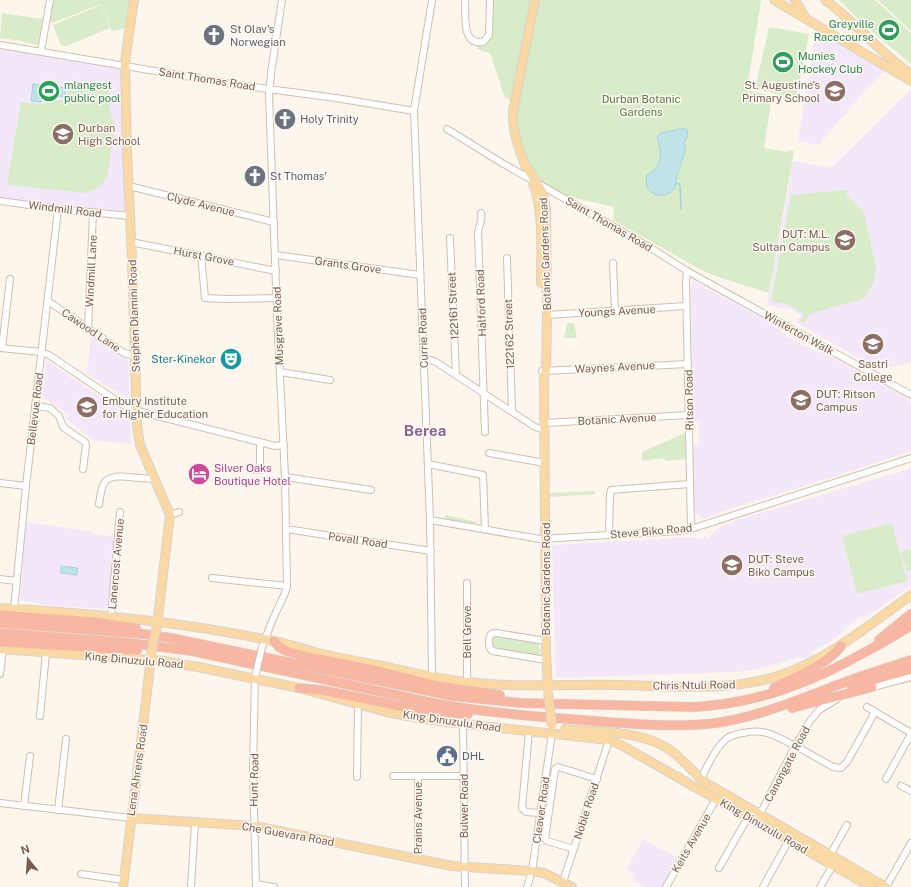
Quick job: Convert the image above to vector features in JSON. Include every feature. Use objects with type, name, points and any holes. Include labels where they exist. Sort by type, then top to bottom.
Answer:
[{"type":"highway","points":[[0,614],[96,622],[192,638],[209,645]]},
{"type":"highway","points":[[872,648],[911,614]]},
{"type":"highway","points":[[0,623],[144,634],[209,645],[435,693],[468,698],[537,703],[693,707],[716,706],[755,698],[808,681],[891,638],[911,625]]},
{"type":"highway","points":[[0,633],[130,643],[192,651],[433,704],[468,709],[541,717],[662,726],[690,725],[737,718],[911,669]]},
{"type":"highway","points":[[267,642],[286,651],[308,657],[438,686],[518,697],[537,703]]},
{"type":"highway","points":[[755,698],[825,660],[837,652],[841,646]]},
{"type":"highway","points":[[1,647],[127,649],[196,657],[220,657]]},
{"type":"highway","points":[[818,694],[849,680],[911,660]]},
{"type":"highway","points":[[769,709],[790,708],[872,687]]},
{"type":"highway","points":[[299,688],[321,690],[404,708],[426,711],[526,719],[541,717]]},
{"type":"main road","name":"Stephen Dlamini Road","points":[[134,0],[126,54],[126,65],[130,216],[139,442],[170,515],[158,624]]},
{"type":"main road","name":"Botanic Gardens Road","points":[[535,0],[513,111],[513,124],[524,162],[538,195],[540,208],[545,427],[546,660],[552,729]]},
{"type":"main road","points":[[774,0],[911,81]]},
{"type":"main road","points":[[795,0],[806,19]]},
{"type":"main road","points":[[825,0],[898,65],[911,74]]},
{"type":"main road","points":[[862,51],[869,40]]},
{"type":"main road","name":"Botanic Gardens Road","points":[[531,178],[546,191],[547,315],[544,373]]},
{"type":"main road","name":"Chris Ntuli Road","points":[[548,689],[613,684],[714,686],[748,683],[790,672],[841,646],[911,594]]},
{"type":"main road","points":[[0,608],[111,616],[267,642],[432,677],[467,682],[548,689]]},
{"type":"main road","name":"Lena Ahrens Road","points":[[123,884],[150,657],[158,624]]},
{"type":"main road","name":"King Dinuzulu Road","points":[[1,647],[46,653],[150,657],[202,668],[255,676],[406,716],[529,731],[552,729],[622,734],[655,741],[675,753],[701,779],[789,840],[871,887]]},
{"type":"main road","name":"King Dinuzulu Road","points":[[552,729],[609,740],[621,745],[748,817],[758,818],[830,855],[886,887]]},
{"type":"main road","name":"Che Guevara Road","points":[[131,818],[254,826],[418,860],[464,867],[532,871],[544,874],[572,887]]},
{"type":"street","points":[[41,52],[50,0]]},
{"type":"street","name":"Musgrave Road","points":[[267,642],[272,621],[287,586],[284,445],[269,89],[282,0]]},
{"type":"street","name":"Currie Road","points":[[432,0],[414,111],[431,551],[432,677]]},
{"type":"street","points":[[465,0],[466,33],[470,39],[477,43],[483,42],[489,35],[490,0]]},
{"type":"street","name":"Saint Thomas Road","points":[[0,45],[414,111]]},
{"type":"street","points":[[447,129],[531,178]]},
{"type":"street","name":"Clyde Avenue","points":[[129,186],[274,222]]},
{"type":"street","name":"Saint Thomas Road","points":[[546,191],[651,248],[687,270]]},
{"type":"street","name":"Windmill Road","points":[[0,201],[58,209],[130,216]]},
{"type":"street","name":"Bellevue Road","points":[[14,609],[26,486],[58,209]]},
{"type":"street","name":"Windmill Lane","points":[[88,330],[94,213]]},
{"type":"street","name":"Halford Road","points":[[481,213],[482,218],[478,234],[485,432]]},
{"type":"street","name":"122161 Street","points":[[450,238],[456,374]]},
{"type":"street","name":"Hurst Grove","points":[[131,242],[276,270]]},
{"type":"street","points":[[201,255],[205,298],[227,300],[277,298]]},
{"type":"street","name":"Grants Grove","points":[[276,255],[420,275]]},
{"type":"street","name":"122162 Street","points":[[507,258],[512,411]]},
{"type":"street","points":[[613,263],[615,311]]},
{"type":"street","name":"Ritson Road","points":[[687,270],[686,306],[691,529]]},
{"type":"street","name":"Winterton Walk","points":[[687,270],[911,395]]},
{"type":"street","points":[[10,279],[1,348],[41,352],[53,357],[123,404],[137,411],[275,446],[284,445]]},
{"type":"street","name":"Cawood Lane","points":[[48,302],[125,354],[135,356]]},
{"type":"street","name":"Youngs Avenue","points":[[547,315],[686,306]]},
{"type":"street","points":[[424,358],[436,362],[456,374],[536,426],[545,427]]},
{"type":"street","name":"Waynes Avenue","points":[[544,373],[688,364]]},
{"type":"street","points":[[280,372],[330,380]]},
{"type":"street","points":[[35,406],[51,409],[60,417],[64,428],[85,442],[86,445],[83,469]]},
{"type":"street","name":"Botanic Avenue","points":[[545,427],[689,415]]},
{"type":"street","points":[[252,469],[259,470],[260,468],[260,442]]},
{"type":"street","points":[[489,453],[545,462]]},
{"type":"street","name":"Steve Biko Road","points":[[430,520],[540,539],[609,536],[691,529],[911,458]]},
{"type":"street","points":[[428,464],[450,467],[484,476],[485,529]]},
{"type":"street","points":[[99,504],[104,483],[112,478],[119,476],[147,479],[155,478]]},
{"type":"street","points":[[285,477],[371,490]]},
{"type":"street","points":[[0,483],[26,486]]},
{"type":"street","points":[[609,536],[611,490],[690,484]]},
{"type":"street","name":"Lanercost Avenue","points":[[111,616],[120,512]]},
{"type":"street","points":[[170,515],[179,512]]},
{"type":"street","name":"Povall Road","points":[[286,530],[431,551]]},
{"type":"street","points":[[212,578],[287,586]]},
{"type":"street","points":[[0,579],[16,581]]},
{"type":"street","name":"Bell Grove","points":[[467,583],[467,682]]},
{"type":"street","points":[[546,641],[496,633],[491,634],[489,638],[492,651],[546,660]]},
{"type":"street","name":"Hunt Road","points":[[256,886],[253,771],[255,751],[255,676],[267,642]]},
{"type":"street","points":[[0,674],[1,647]]},
{"type":"street","points":[[40,716],[46,653]]},
{"type":"street","name":"Canongate Road","points":[[758,818],[791,754],[798,748],[799,740],[810,721],[819,710],[839,698],[872,687],[911,677]]},
{"type":"street","points":[[357,777],[358,704]]},
{"type":"street","points":[[867,707],[911,734],[886,779]]},
{"type":"street","points":[[701,779],[724,741],[734,735],[753,731],[762,731],[774,735],[833,767],[843,767],[875,712]]},
{"type":"street","name":"Bulwer Road","points":[[463,724],[465,887]]},
{"type":"street","name":"Cleaver Road","points":[[527,887],[532,871],[552,729]]},
{"type":"street","points":[[529,731],[522,808],[526,812],[541,813]]},
{"type":"street","points":[[58,810],[66,738]]},
{"type":"street","name":"Noble Road","points":[[563,882],[609,740]]},
{"type":"street","points":[[24,806],[30,756]]},
{"type":"street","points":[[574,849],[544,839],[555,769],[558,767],[597,779]]},
{"type":"street","name":"Prains Avenue","points":[[393,776],[464,776]]},
{"type":"street","name":"Prains Avenue","points":[[418,776],[418,860]]},
{"type":"street","points":[[901,786],[911,791]]},
{"type":"street","name":"Keits Avenue","points":[[666,887],[716,799]]},
{"type":"street","name":"Che Guevara Road","points":[[0,803],[131,818]]},
{"type":"street","points":[[719,868],[748,817]]},
{"type":"street","points":[[191,887],[195,823]]},
{"type":"street","points":[[830,855],[847,825]]},
{"type":"street","points":[[764,887],[789,840]]},
{"type":"street","points":[[886,887],[911,843]]},
{"type":"street","points":[[820,887],[833,865]]},
{"type":"street","points":[[81,874],[123,884]]},
{"type":"street","points":[[256,886],[274,887]]},
{"type":"shaded area","name":"St. Augustine's Primary School","points":[[822,35],[842,39],[888,68],[866,89],[819,145],[798,141],[815,38]]},
{"type":"shaded area","name":"Durban High School","points":[[0,47],[124,67],[128,212],[61,208],[0,201]]},
{"type":"shaded area","name":"DUT: M.L. Sultan Campus","points":[[911,90],[911,362],[879,370],[796,322],[801,316],[793,310],[767,305],[788,192],[792,161],[831,168]]},
{"type":"shaded area","name":"DUT: Ritson Campus","points":[[696,282],[782,329],[780,332],[810,349],[829,355],[904,397],[911,403],[911,451],[720,512],[719,514],[703,519],[698,516],[698,514],[693,512],[692,444],[699,445],[699,421],[694,421],[691,320],[691,284]]},
{"type":"shaded area","points":[[91,334],[129,357],[129,399],[87,374]]},
{"type":"shaded area","name":"Embury Institute for Higher Education","points":[[48,361],[130,417],[131,444],[93,440],[67,419],[69,415],[44,399],[43,395],[46,362]]},
{"type":"shaded area","name":"DUT: Steve Biko Campus","points":[[911,465],[911,585],[864,619],[861,616],[845,628],[844,631],[833,640],[812,652],[812,656],[809,658],[803,659],[799,657],[753,670],[736,672],[556,678],[552,545],[690,537],[699,539],[706,537],[708,539],[718,528],[734,521],[909,469]]},
{"type":"shaded area","points":[[26,522],[89,531],[94,535],[114,536],[114,540],[117,540],[110,605],[106,609],[39,605],[39,603],[20,601]]},
{"type":"shaded area","points":[[643,839],[677,858],[662,887],[645,887],[632,880],[635,874],[627,869]]},
{"type":"green space","points":[[52,0],[129,0],[125,28],[112,31],[101,4],[52,23],[48,22]]},
{"type":"green space","name":"Durban Botanic Gardens","points":[[491,0],[761,0],[747,90],[772,96],[764,148],[787,152],[788,150],[794,151],[769,293],[703,271],[613,220],[614,207],[570,197],[533,178],[517,139],[518,102],[505,98],[490,53],[477,49],[478,44],[487,40]]},
{"type":"green space","name":"Greyville Racecourse","points":[[839,0],[875,0],[911,33],[911,64],[864,25]]},
{"type":"green space","points":[[878,0],[911,0],[911,31]]},
{"type":"green space","points":[[101,5],[110,28],[66,46],[61,45],[53,25]]},
{"type":"green space","points":[[2,13],[42,19],[38,45],[23,41],[0,38]]},
{"type":"green space","name":"Munies Hockey Club","points":[[769,27],[809,34],[796,98],[755,89]]},
{"type":"green space","points":[[69,86],[109,91],[110,110],[115,128],[107,177],[98,187],[86,193],[7,185],[21,102],[41,104],[67,99]]},
{"type":"green space","name":"DUT: M.L. Sultan Campus","points":[[846,190],[847,195],[864,213],[876,267],[874,281],[865,298],[810,314],[804,323],[800,321],[804,314],[789,305],[771,301],[791,195]]},
{"type":"green space","points":[[567,323],[574,323],[577,338],[564,338]]},
{"type":"green space","points":[[685,433],[686,459],[665,461],[665,458],[642,461],[642,452]]},
{"type":"green space","points":[[595,491],[595,494],[550,497],[550,493]]},
{"type":"green space","points":[[446,515],[477,522],[473,524],[443,520]]},
{"type":"green space","points":[[892,523],[907,581],[857,594],[842,536]]},
{"type":"green space","points":[[911,549],[911,570],[907,572],[901,552]]},
{"type":"green space","points":[[496,635],[539,643],[540,656],[494,649],[492,647],[492,638]]},
{"type":"water","name":"mlangest public pool","points":[[33,84],[66,88],[65,97],[42,95],[41,102],[31,101]]},
{"type":"water","points":[[687,129],[688,135],[684,143],[685,153],[676,178],[675,187],[668,194],[654,194],[647,187],[646,181],[647,175],[659,164],[660,149],[657,137],[661,133]]},
{"type":"water","points":[[61,566],[78,568],[77,575],[61,573]]},
{"type":"waterway","points":[[677,183],[680,186],[681,209]]},
{"type":"place","name":"Greyville Racecourse","points":[[889,30]]},
{"type":"place","name":"St Olav's Norwegian","points":[[214,35]]},
{"type":"place","name":"Munies Hockey Club","points":[[783,62]]},
{"type":"place","name":"mlangest public pool","points":[[49,91]]},
{"type":"place","name":"St. Augustine's Primary School","points":[[835,91]]},
{"type":"place","name":"Holy Trinity","points":[[285,119]]},
{"type":"place","name":"Durban High School","points":[[63,134]]},
{"type":"place","name":"St Thomas'","points":[[255,176]]},
{"type":"place","name":"DUT: M.L. Sultan Campus","points":[[845,240]]},
{"type":"place","name":"Sastri College","points":[[873,344]]},
{"type":"place","name":"Ster-Kinekor","points":[[231,359]]},
{"type":"place","name":"DUT: Ritson Campus","points":[[801,400]]},
{"type":"place","name":"Embury Institute for Higher Education","points":[[87,407]]},
{"type":"place","name":"Silver Oaks Boutique Hotel","points":[[199,474]]},
{"type":"place","name":"DUT: Steve Biko Campus","points":[[732,565]]},
{"type":"place","name":"DHL","points":[[447,756]]},
{"type":"district","name":"Berea","points":[[425,431]]}]
